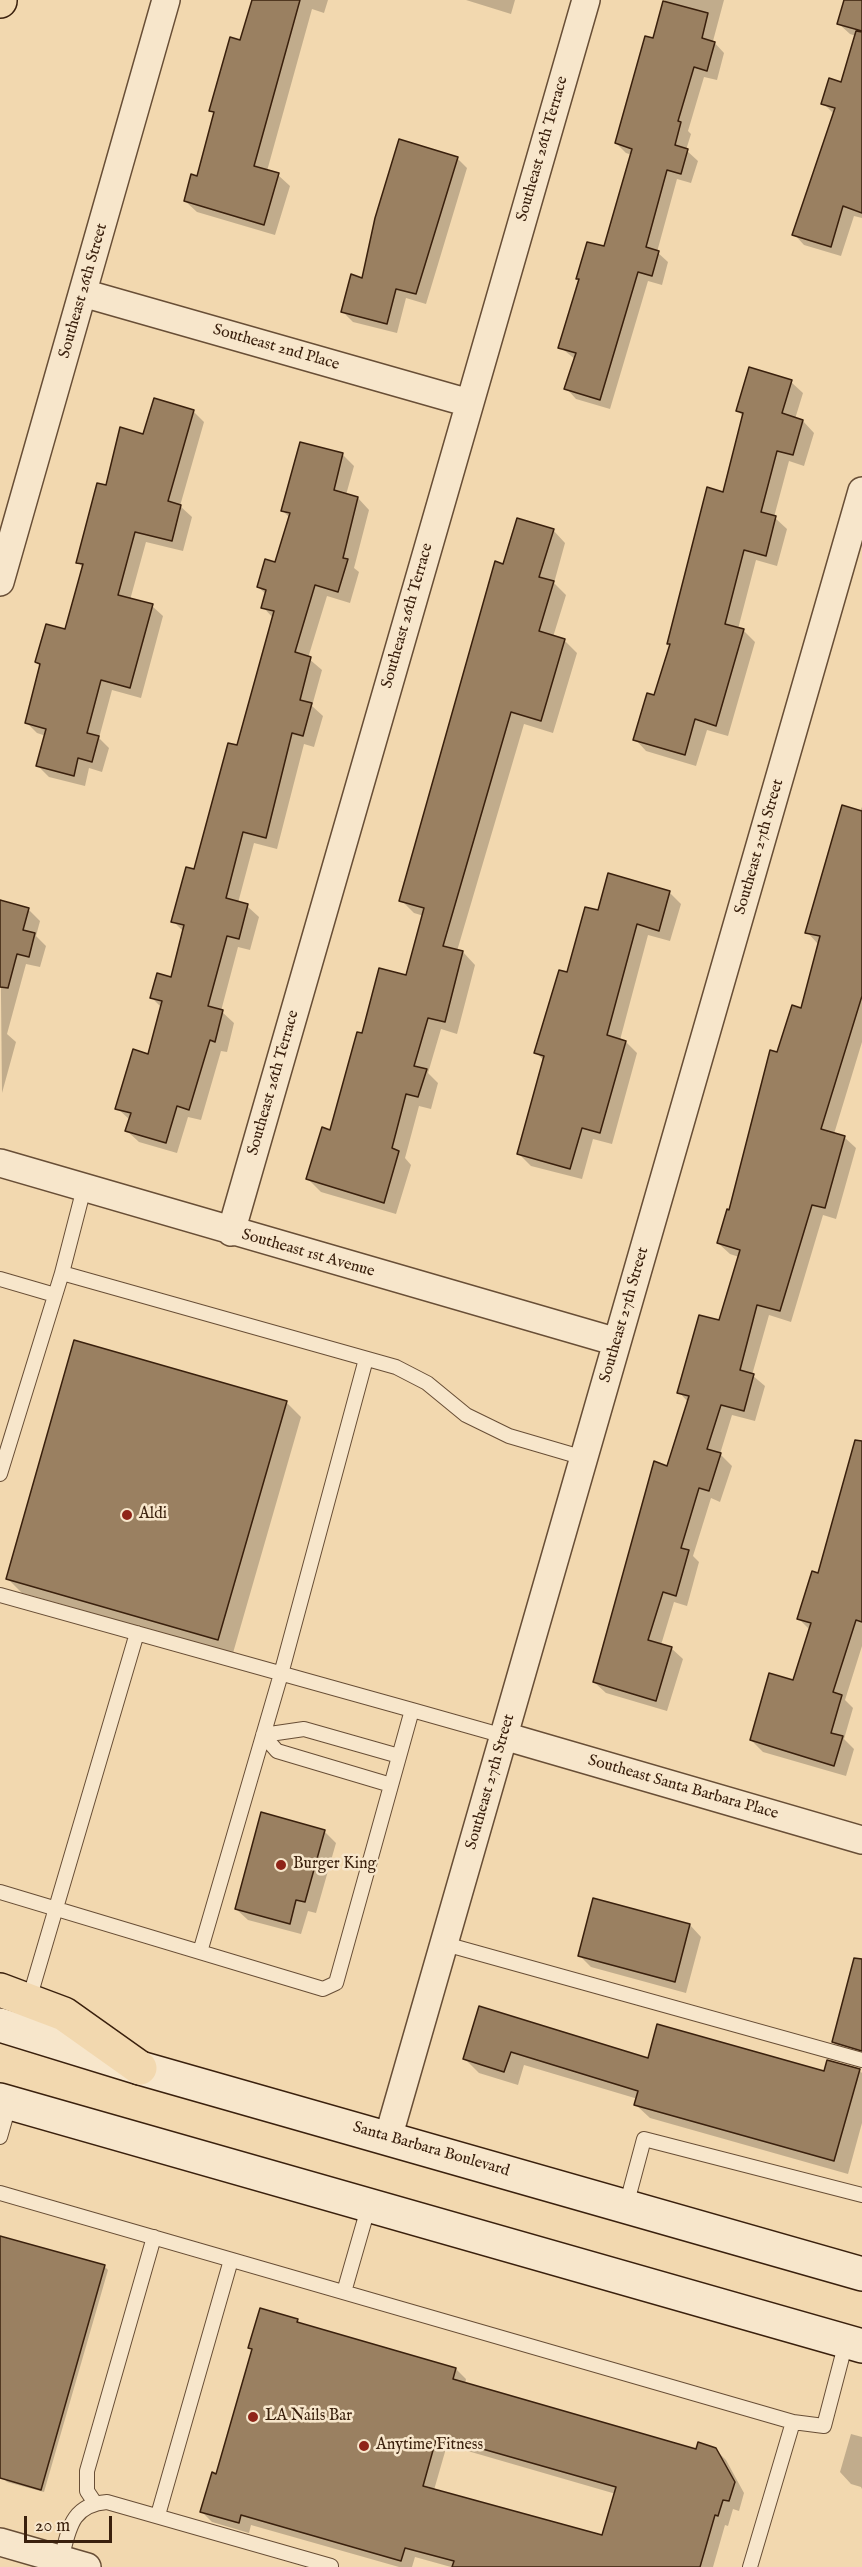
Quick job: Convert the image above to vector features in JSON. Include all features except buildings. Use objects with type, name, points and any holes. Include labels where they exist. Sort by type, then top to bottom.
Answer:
[{"type":"highway","points":[[15,1995],[64,2014],[140,2068]]},
{"type":"main road","name":"Santa Barbara Boulevard","points":[[8,2027],[140,2068],[862,2274]]},
{"type":"main road","points":[[5,2101],[854,2344]]},
{"type":"street","name":"Southeast 26th Street","points":[[0,582],[166,0]]},
{"type":"street","name":"Southeast 26th Terrace","points":[[231,1232],[586,0]]},
{"type":"street","name":"Southeast 2nd Place","points":[[83,293],[469,403]]},
{"type":"street","name":"Southeast 27th Street","points":[[388,2138],[860,507]]},
{"type":"street","name":"Southeast 1st Avenue","points":[[0,1163],[231,1232],[617,1342]]},
{"type":"street","name":"Southeast Santa Barbara Place","points":[[504,1736],[862,1840]]},
{"type":"street","points":[[0,2542],[87,2567]]},
{"type":"lane","points":[[0,1474],[3,1451],[62,1273],[84,1188]]},
{"type":"lane","points":[[62,1273],[396,1367],[427,1383],[466,1415],[509,1436],[584,1458]]},
{"type":"lane","points":[[0,1279],[55,1295]]},
{"type":"lane","points":[[200,1952],[281,1674],[366,1359]]},
{"type":"lane","points":[[0,1595],[504,1736]]},
{"type":"lane","points":[[8,2027],[15,1995],[57,1909],[137,1633]]},
{"type":"lane","points":[[0,1892],[323,1989],[336,1983],[412,1710]]},
{"type":"lane","points":[[263,1735],[304,1729],[399,1756]]},
{"type":"lane","points":[[263,1735],[277,1751],[391,1785]]},
{"type":"lane","points":[[445,1944],[862,2060]]},
{"type":"lane","points":[[0,2137],[5,2101]]},
{"type":"lane","points":[[626,2206],[645,2139],[862,2195]]},
{"type":"lane","points":[[0,2193],[794,2422],[824,2426],[854,2344]]},
{"type":"lane","points":[[344,2292],[369,2205]]},
{"type":"lane","points":[[95,2503],[87,2491],[87,2471],[154,2237]]},
{"type":"lane","points":[[158,2515],[231,2260]]},
{"type":"lane","points":[[750,2567],[794,2422]]},
{"type":"lane","points":[[61,2560],[68,2532],[77,2512],[95,2503],[107,2502],[331,2566]]},
{"type":"place","name":"Aldi","points":[[127,1515]]},
{"type":"place","name":"Burger King","points":[[281,1865]]},
{"type":"place","name":"LA Nails Bar","points":[[253,2417]]},
{"type":"place","name":"Anytime Fitness","points":[[364,2446]]}]
